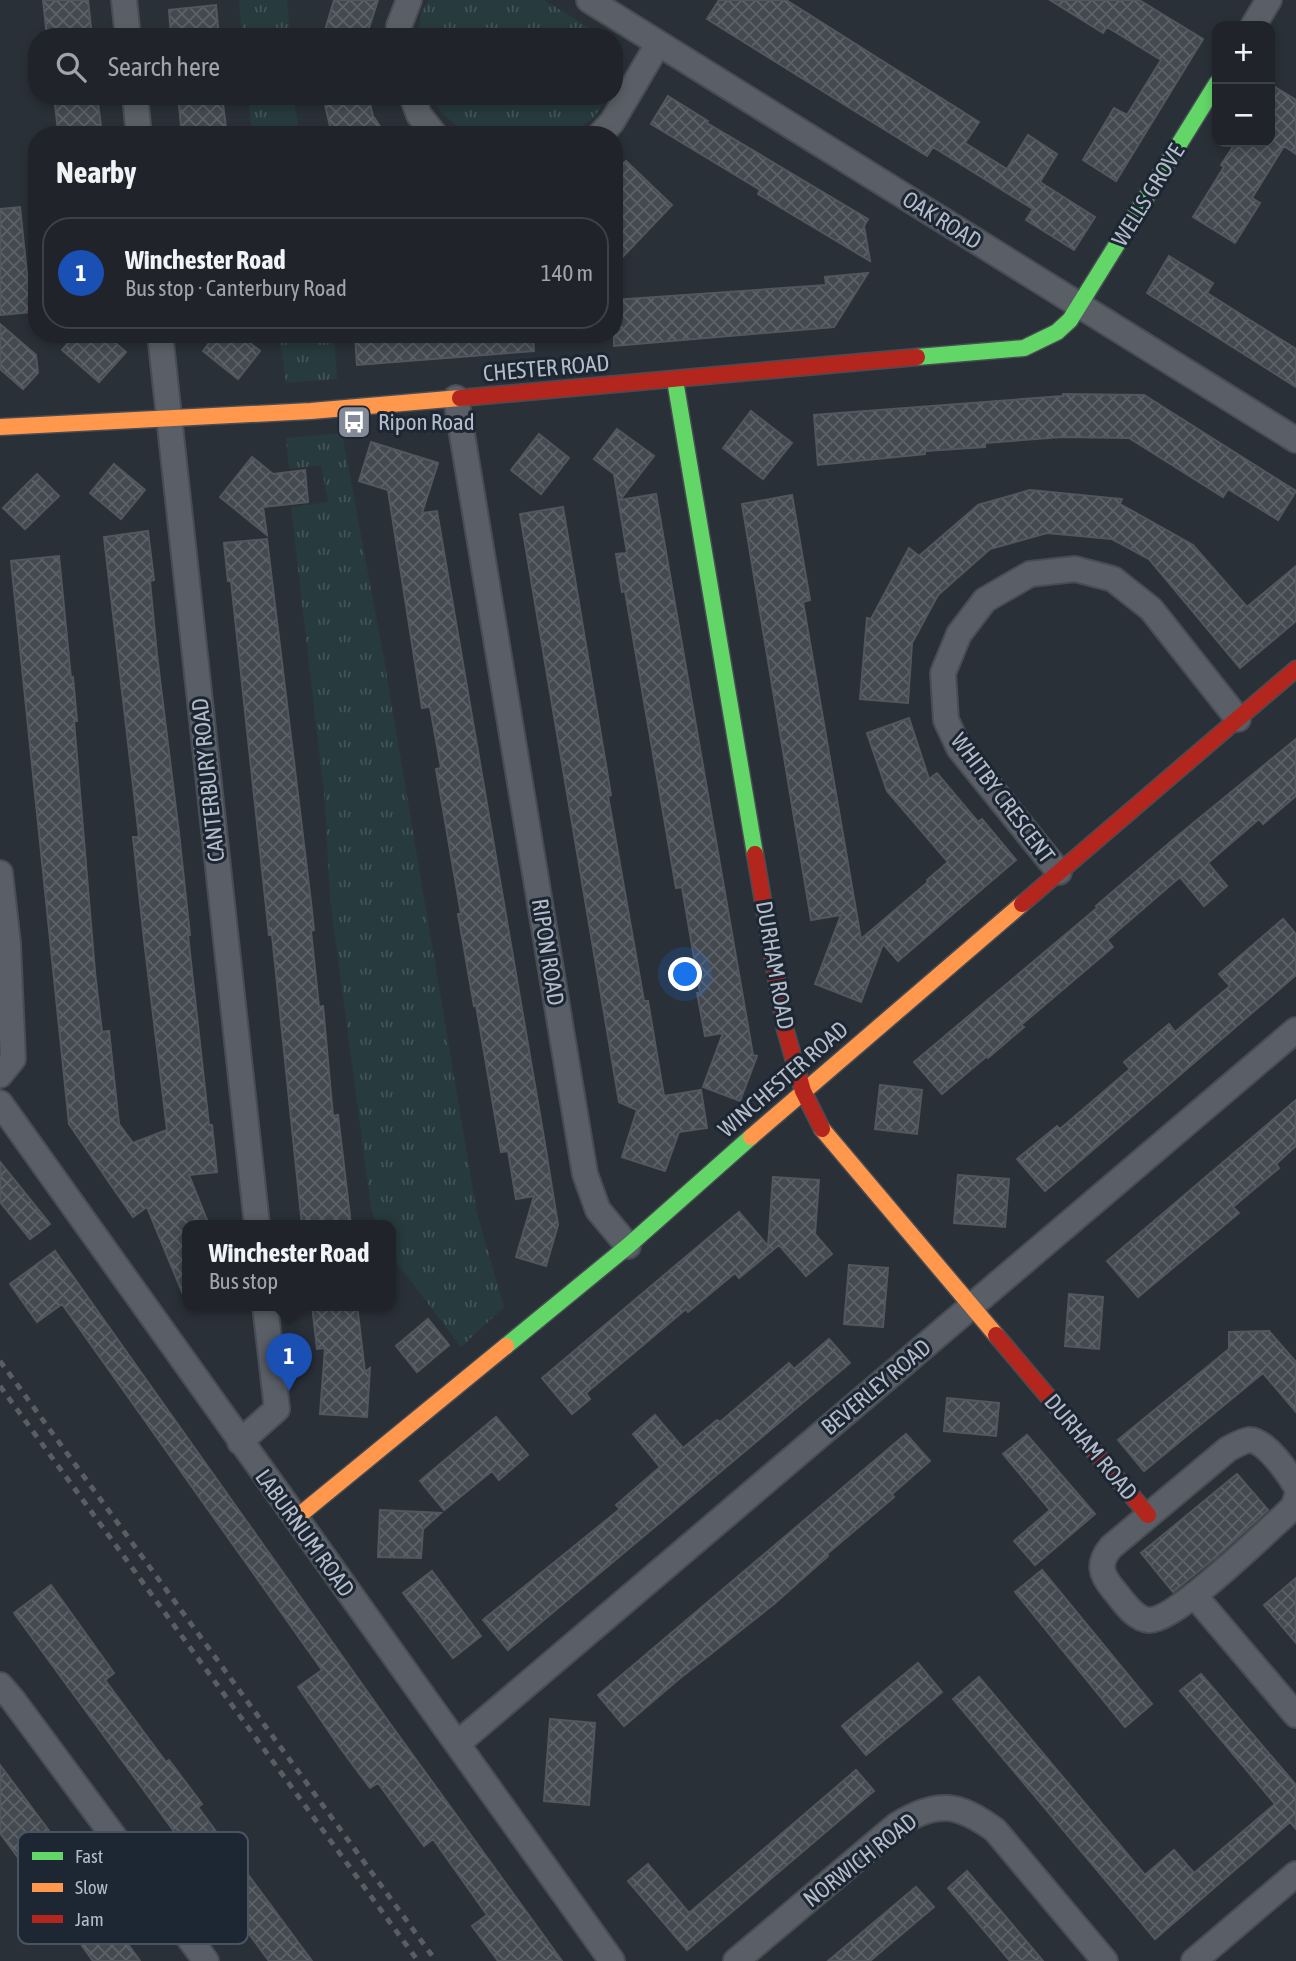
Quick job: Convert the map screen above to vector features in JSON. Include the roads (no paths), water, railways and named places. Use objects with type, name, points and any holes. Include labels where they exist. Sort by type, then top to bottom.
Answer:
[{"type":"street","points":[[124,0],[127,28]]},
{"type":"street","points":[[399,28],[409,0]]},
{"type":"street","name":"OAK ROAD","points":[[589,0],[1296,440]]},
{"type":"street","points":[[1256,21],[1269,0]]},
{"type":"street","points":[[623,103],[658,44]]},
{"type":"street","name":"WELLS GROVE","points":[[1079,306],[1216,84]]},
{"type":"street","points":[[136,105],[138,126]]},
{"type":"street","points":[[416,105],[428,126]]},
{"type":"street","points":[[608,126],[622,105]]},
{"type":"street","name":"CHESTER ROAD","points":[[0,427],[169,420],[456,398],[1024,348],[1057,332],[1070,320],[1079,306]]},
{"type":"street","name":"CANTERBURY ROAD","points":[[161,343],[256,1220]]},
{"type":"street","name":"DURHAM ROAD","points":[[675,380],[785,1029],[803,1091],[818,1124],[1149,1515]]},
{"type":"street","name":"RIPON ROAD","points":[[456,398],[585,1174],[598,1210],[628,1246]]},
{"type":"street","name":"WHITBY CRESCENT","points":[[1059,872],[960,748],[946,720],[943,673],[959,634],[985,600],[1030,574],[1075,569],[1113,579],[1151,610],[1238,719]]},
{"type":"street","name":"WINCHESTER ROAD","points":[[296,1518],[628,1246],[803,1091],[1296,669]]},
{"type":"street","points":[[0,873],[8,944],[13,1059],[0,1075]]},
{"type":"street","name":"BEVERLEY ROAD","points":[[457,1744],[1296,1030]]},
{"type":"street","name":"LABURNUM ROAD","points":[[0,1103],[612,1961]]},
{"type":"street","points":[[240,1442],[276,1409],[266,1311]]},
{"type":"street","name":"DURHAM ROAD","points":[[1296,1486],[1265,1446],[1256,1441],[1248,1440],[1228,1449],[1111,1547],[1103,1557],[1101,1567],[1105,1578],[1136,1616],[1148,1620],[1161,1617],[1194,1595],[1284,1516],[1294,1506],[1296,1499]]},
{"type":"street","points":[[1194,1595],[1296,1715]]},
{"type":"street","points":[[0,1685],[111,1832]]},
{"type":"street","name":"NORWICH ROAD","points":[[736,1961],[897,1825],[919,1812],[941,1807],[961,1810],[979,1818],[995,1830],[1105,1961]]},
{"type":"street","points":[[1194,1961],[1296,1874]]},
{"type":"street","points":[[193,1944],[206,1961]]},
{"type":"railway","points":[[0,1361],[436,1961]]},
{"type":"railway","points":[[0,1386],[418,1961]]},
{"type":"place","name":"Ripon Road","points":[[354,422]]},
{"type":"place","name":"Winchester Road","points":[[289,1391]]}]
